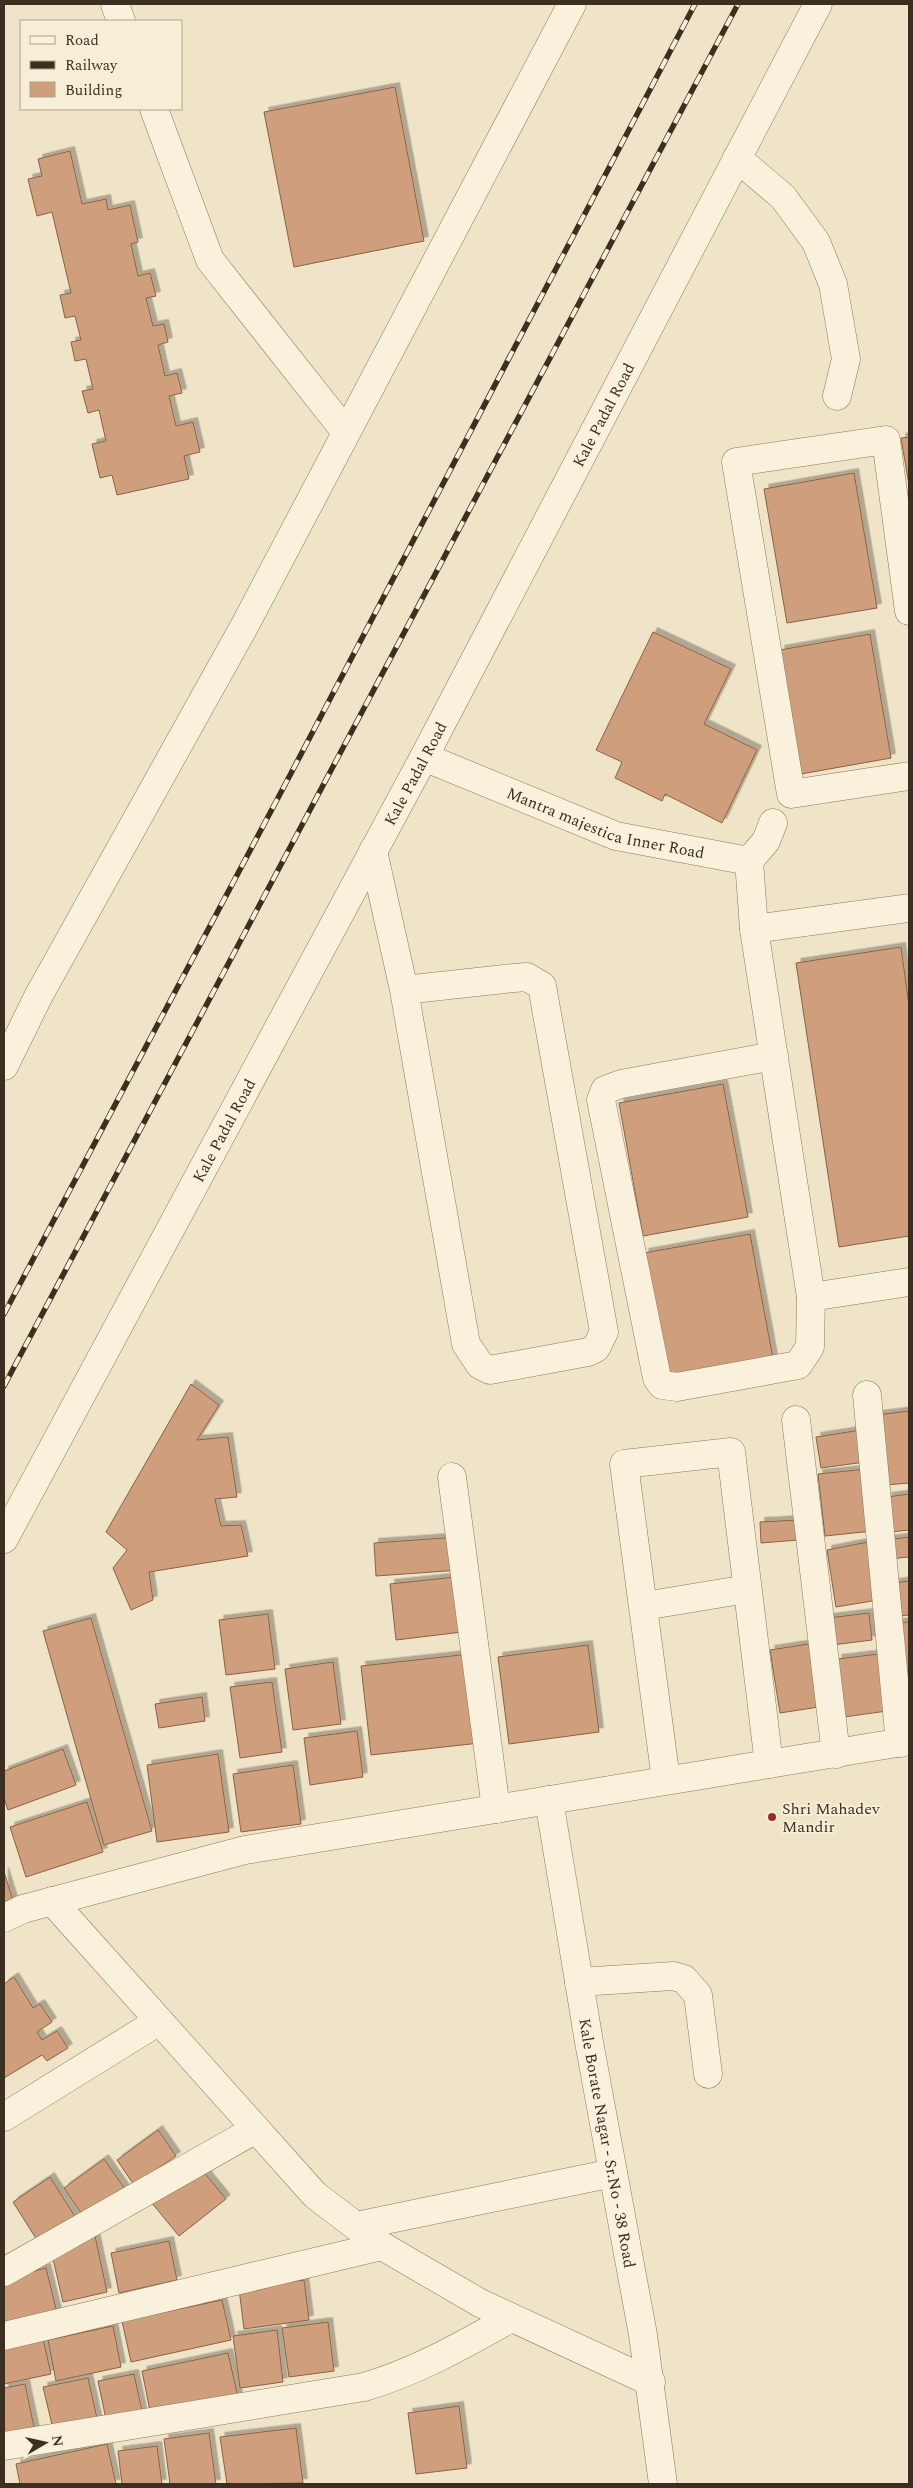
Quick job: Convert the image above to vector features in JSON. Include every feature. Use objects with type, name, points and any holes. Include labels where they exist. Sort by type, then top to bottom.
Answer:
[{"type":"street","points":[[115,4],[121,20]]},
{"type":"street","points":[[4,1066],[39,995],[245,625],[345,431],[572,4]]},
{"type":"street","name":"Kale Padal Road","points":[[4,1539],[424,757],[818,4]]},
{"type":"street","points":[[154,110],[210,260],[345,431]]},
{"type":"street","points":[[737,158],[783,198],[816,242],[833,284],[846,359],[837,396]]},
{"type":"street","points":[[909,611],[886,440],[736,462],[791,794],[909,776]]},
{"type":"street","name":"Mantra majestica Inner Road","points":[[424,757],[616,836],[749,861]]},
{"type":"street","points":[[774,823],[766,841],[749,861],[754,929],[774,1056],[811,1296],[810,1347],[798,1365],[677,1387],[662,1385],[657,1378],[601,1100],[605,1090],[621,1084],[774,1056]]},
{"type":"street","points":[[373,851],[404,990],[466,1344],[480,1365],[490,1370],[588,1352],[596,1348],[604,1332],[542,986],[527,978],[514,978],[404,990]]},
{"type":"street","points":[[754,929],[909,908]]},
{"type":"street","points":[[811,1296],[909,1282]]},
{"type":"street","points":[[4,1918],[22,1909],[245,1850],[904,1742],[867,1395]]},
{"type":"street","points":[[796,1420],[836,1754]]},
{"type":"street","points":[[666,1780],[624,1464],[731,1452],[769,1764]]},
{"type":"street","points":[[452,1477],[496,1809]]},
{"type":"street","points":[[644,1606],[747,1589]]},
{"type":"street","name":"Kale Borate Nagar - Sr.No - 38 Road","points":[[548,1800],[651,2382],[663,2484]]},
{"type":"street","points":[[52,1901],[315,2196],[382,2246],[480,2303],[651,2382]]},
{"type":"street","points":[[579,1982],[673,1976],[684,1979],[698,1995],[708,2074]]},
{"type":"street","points":[[4,2117],[159,2021]]},
{"type":"street","points":[[4,2272],[256,2129]]},
{"type":"street","points":[[356,2226],[613,2173]]},
{"type":"street","points":[[4,2336],[382,2246]]},
{"type":"street","points":[[4,2446],[364,2387],[395,2378],[468,2342],[511,2318]]},
{"type":"building","points":[[395,87],[424,241],[294,267],[264,112]]},
{"type":"building","points":[[70,151],[82,204],[106,199],[108,210],[130,205],[138,242],[131,244],[138,276],[150,273],[156,296],[146,298],[153,326],[164,324],[168,342],[158,345],[165,376],[177,373],[182,393],[169,396],[176,426],[193,422],[200,452],[184,456],[189,479],[117,495],[112,475],[100,478],[92,444],[106,441],[99,410],[88,413],[82,391],[93,389],[86,359],[75,361],[71,342],[81,340],[75,316],[65,318],[60,295],[71,293],[52,212],[37,216],[28,179],[42,176],[38,159]]},
{"type":"building","points":[[909,437],[909,485],[901,438]]},
{"type":"building","points":[[854,473],[877,608],[787,623],[764,489]]},
{"type":"building","points":[[653,632],[731,669],[704,724],[757,750],[722,823],[665,794],[662,801],[615,778],[622,762],[596,750]]},
{"type":"building","points":[[870,634],[891,758],[801,774],[780,650]]},
{"type":"building","points":[[901,947],[909,1006],[909,1236],[839,1247],[796,963]]},
{"type":"building","points":[[723,1084],[748,1217],[643,1236],[619,1103]]},
{"type":"building","points":[[750,1234],[774,1364],[667,1384],[644,1253]]},
{"type":"building","points":[[191,1384],[219,1405],[197,1440],[228,1437],[237,1497],[215,1499],[221,1526],[241,1525],[248,1556],[149,1572],[153,1600],[131,1610],[113,1568],[127,1550],[106,1532]]},
{"type":"building","points":[[909,1411],[909,1483],[886,1485],[877,1415]]},
{"type":"building","points":[[861,1430],[865,1462],[821,1468],[816,1437]]},
{"type":"building","points":[[867,1469],[873,1531],[825,1536],[818,1474]]},
{"type":"building","points":[[909,1494],[909,1530],[891,1532],[887,1497]]},
{"type":"building","points":[[798,1520],[798,1540],[761,1543],[760,1522]]},
{"type":"building","points":[[458,1537],[460,1570],[376,1576],[374,1543]]},
{"type":"building","points":[[909,1537],[909,1557],[889,1559],[887,1540]]},
{"type":"building","points":[[868,1542],[878,1600],[836,1607],[827,1550]]},
{"type":"building","points":[[455,1577],[462,1632],[396,1640],[390,1584]]},
{"type":"building","points":[[909,1581],[909,1615],[898,1616],[894,1583]]},
{"type":"building","points":[[869,1613],[872,1640],[832,1645],[828,1618]]},
{"type":"building","points":[[268,1614],[275,1669],[226,1675],[219,1620]]},
{"type":"building","points":[[91,1618],[152,1831],[104,1845],[43,1631]]},
{"type":"building","points":[[909,1622],[909,1705],[898,1623]]},
{"type":"building","points":[[815,1643],[825,1706],[780,1713],[770,1650]]},
{"type":"building","points":[[588,1645],[599,1732],[509,1744],[498,1657]]},
{"type":"building","points":[[470,1654],[480,1743],[371,1755],[361,1666]]},
{"type":"building","points":[[879,1654],[887,1711],[844,1717],[837,1659]]},
{"type":"building","points":[[333,1662],[341,1724],[293,1730],[285,1669]]},
{"type":"building","points":[[272,1682],[282,1752],[240,1758],[230,1687]]},
{"type":"building","points":[[202,1697],[205,1721],[159,1728],[155,1704]]},
{"type":"building","points":[[357,1731],[363,1777],[310,1785],[304,1738]]},
{"type":"building","points":[[63,1749],[76,1785],[8,1810],[4,1798],[4,1771]]},
{"type":"building","points":[[218,1754],[229,1832],[157,1842],[147,1765]]},
{"type":"building","points":[[293,1765],[301,1824],[241,1832],[233,1774]]},
{"type":"building","points":[[87,1802],[103,1852],[26,1877],[10,1827]]},
{"type":"building","points":[[4,1872],[14,1904],[4,1907]]},
{"type":"building","points":[[14,1977],[33,2008],[40,2004],[52,2022],[37,2032],[42,2040],[57,2031],[68,2048],[47,2061],[42,2055],[4,2078],[4,1984]]},
{"type":"building","points":[[158,2130],[176,2156],[134,2185],[117,2160]]},
{"type":"building","points":[[104,2159],[127,2192],[86,2220],[64,2188]]},
{"type":"building","points":[[198,2165],[226,2199],[179,2236],[151,2202]]},
{"type":"building","points":[[50,2177],[79,2223],[42,2248],[13,2202]]},
{"type":"building","points":[[95,2236],[107,2292],[63,2302],[50,2246]]},
{"type":"building","points":[[169,2241],[177,2280],[119,2293],[111,2253]]},
{"type":"building","points":[[46,2268],[58,2317],[4,2326],[4,2279]]},
{"type":"building","points":[[304,2280],[309,2320],[244,2329],[239,2289]]},
{"type":"building","points":[[222,2300],[231,2340],[131,2362],[122,2321]]},
{"type":"building","points":[[328,2322],[334,2371],[289,2377],[282,2328]]},
{"type":"building","points":[[113,2326],[121,2367],[56,2381],[48,2340]]},
{"type":"building","points":[[277,2330],[283,2382],[240,2388],[233,2336]]},
{"type":"building","points":[[42,2334],[51,2374],[4,2384],[4,2342]]},
{"type":"building","points":[[228,2353],[238,2397],[151,2416],[142,2371]]},
{"type":"building","points":[[134,2374],[143,2416],[107,2424],[98,2381]]},
{"type":"building","points":[[88,2378],[98,2423],[54,2433],[43,2387]]},
{"type":"building","points":[[25,2384],[35,2432],[4,2439],[4,2388]]},
{"type":"building","points":[[459,2406],[467,2468],[416,2474],[408,2413]]},
{"type":"building","points":[[296,2428],[303,2483],[227,2484],[220,2437]]},
{"type":"building","points":[[209,2433],[216,2484],[170,2484],[164,2439]]},
{"type":"building","points":[[107,2444],[116,2484],[20,2484],[16,2464]]},
{"type":"building","points":[[157,2446],[162,2484],[122,2484],[118,2451]]},
{"type":"railway","points":[[4,1314],[288,779],[695,4]]},
{"type":"railway","points":[[4,1386],[738,4]]},
{"type":"place","name":"Shri Mahadev Mandir","points":[[772,1817]]}]
